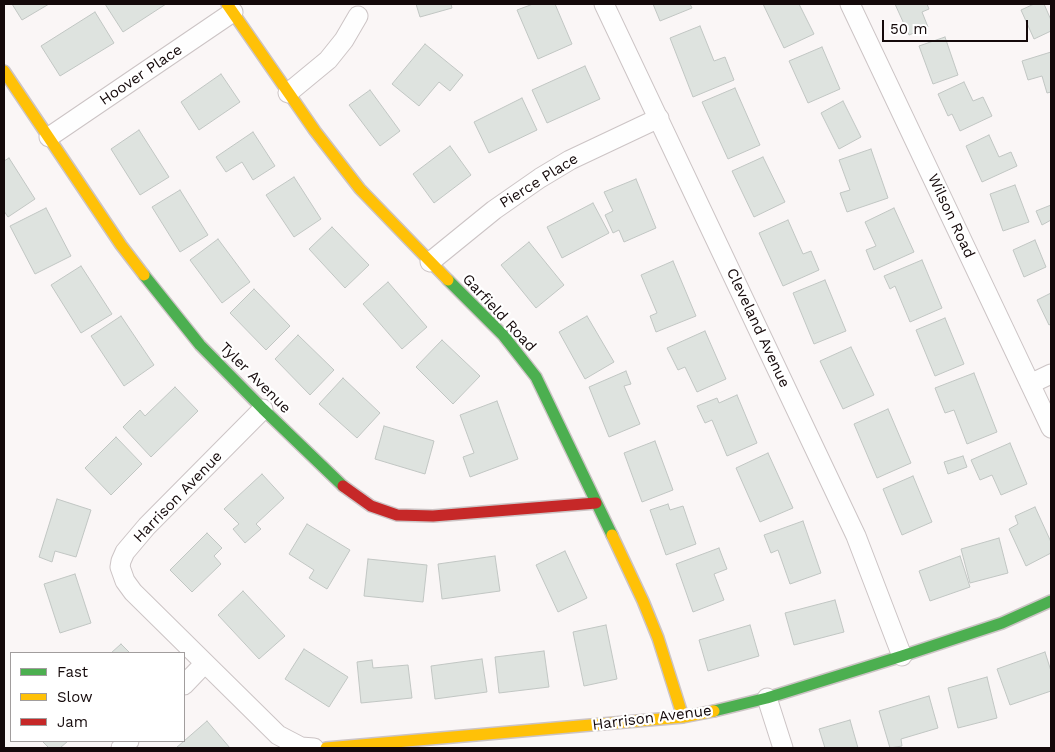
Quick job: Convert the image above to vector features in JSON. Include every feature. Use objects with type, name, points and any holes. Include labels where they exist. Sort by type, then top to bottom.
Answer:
[{"type":"street","name":"Cleveland Avenue","points":[[604,4],[856,536],[902,656]]},
{"type":"street","name":"Wilson Road","points":[[850,4],[1051,428]]},
{"type":"street","name":"Garfield Road","points":[[230,8],[315,131],[360,190],[503,335],[536,377],[643,601],[658,638],[683,717]]},
{"type":"street","name":"Hoover Place","points":[[49,137],[230,8]]},
{"type":"street","points":[[288,93],[328,60],[344,40],[358,16]]},
{"type":"street","name":"Tyler Avenue","points":[[4,71],[121,245],[200,344],[263,409],[347,490],[371,506],[397,515],[433,516],[596,503]]},
{"type":"street","name":"Pierce Place","points":[[430,262],[494,210],[540,178],[570,160],[659,118]]},
{"type":"street","points":[[1030,384],[1051,374]]},
{"type":"street","name":"Harrison Avenue","points":[[263,409],[147,526],[121,561],[122,573],[133,592],[278,735],[301,747],[314,748]]},
{"type":"street","name":"Harrison Avenue","points":[[326,748],[683,717],[767,698],[902,656],[1002,623],[1051,602]]},
{"type":"street","points":[[185,684],[205,663]]},
{"type":"street","points":[[767,698],[783,748]]},
{"type":"building","points":[[12,4],[49,4],[22,20]]},
{"type":"building","points":[[105,4],[166,4],[123,32]]},
{"type":"building","points":[[416,4],[451,4],[452,8],[420,17]]},
{"type":"building","points":[[533,4],[555,4],[572,44],[538,59],[517,10]]},
{"type":"building","points":[[653,4],[690,4],[692,8],[660,21]]},
{"type":"building","points":[[763,4],[799,4],[814,34],[784,48]]},
{"type":"building","points":[[895,4],[927,4],[929,9],[922,12],[928,27],[909,35]]},
{"type":"building","points":[[1034,4],[1044,4],[1051,20],[1051,31],[1034,39],[1021,10]]},
{"type":"building","points":[[95,12],[114,43],[60,76],[41,46]]},
{"type":"building","points":[[700,26],[714,61],[725,57],[734,80],[693,97],[670,38]]},
{"type":"building","points":[[945,37],[958,75],[933,84],[919,46]]},
{"type":"building","points":[[425,44],[463,75],[450,91],[439,82],[419,106],[392,84]]},
{"type":"building","points":[[822,47],[840,89],[808,103],[789,61]]},
{"type":"building","points":[[1051,52],[1051,92],[1047,93],[1042,76],[1028,80],[1022,61]]},
{"type":"building","points":[[585,66],[600,99],[547,123],[532,90]]},
{"type":"building","points":[[221,74],[240,102],[199,130],[181,102]]},
{"type":"building","points":[[964,82],[973,101],[983,97],[992,116],[960,131],[952,114],[948,116],[938,94]]},
{"type":"building","points":[[735,88],[760,145],[728,159],[702,102]]},
{"type":"building","points":[[370,90],[400,131],[380,146],[349,105]]},
{"type":"building","points":[[522,98],[537,130],[489,153],[474,122]]},
{"type":"building","points":[[843,101],[861,137],[839,149],[821,113]]},
{"type":"building","points":[[139,130],[169,177],[140,195],[111,149]]},
{"type":"building","points":[[253,132],[275,166],[253,180],[242,162],[226,172],[216,157]]},
{"type":"building","points":[[989,135],[999,157],[1011,152],[1017,166],[982,182],[966,146]]},
{"type":"building","points":[[450,146],[471,175],[434,203],[413,174]]},
{"type":"building","points":[[871,149],[888,198],[847,212],[840,193],[850,190],[839,160]]},
{"type":"building","points":[[763,157],[785,202],[754,217],[732,171]]},
{"type":"building","points":[[9,158],[35,199],[8,217],[4,211],[4,161]]},
{"type":"building","points":[[294,177],[321,219],[294,237],[266,195]]},
{"type":"building","points":[[636,179],[656,228],[624,242],[619,230],[613,233],[605,215],[613,211],[604,192]]},
{"type":"building","points":[[1015,185],[1029,222],[1003,231],[990,194]]},
{"type":"building","points":[[180,190],[208,235],[180,252],[152,207]]},
{"type":"building","points":[[593,203],[609,233],[562,258],[547,227]]},
{"type":"building","points":[[1051,205],[1051,220],[1042,225],[1036,211]]},
{"type":"building","points":[[46,208],[71,256],[35,274],[10,226]]},
{"type":"building","points":[[894,208],[914,252],[874,270],[866,250],[876,246],[865,222]]},
{"type":"building","points":[[788,220],[803,254],[811,251],[819,270],[783,286],[759,233]]},
{"type":"building","points":[[332,227],[369,265],[345,288],[309,249]]},
{"type":"building","points":[[218,239],[250,282],[222,303],[190,260]]},
{"type":"building","points":[[1035,240],[1046,267],[1024,277],[1013,250]]},
{"type":"building","points":[[529,242],[564,285],[536,308],[501,265]]},
{"type":"building","points":[[922,260],[942,308],[910,322],[895,286],[890,289],[884,276]]},
{"type":"building","points":[[673,261],[696,316],[656,332],[650,316],[657,313],[641,275]]},
{"type":"building","points":[[81,266],[112,314],[81,333],[51,285]]},
{"type":"building","points":[[825,280],[846,331],[814,344],[793,293]]},
{"type":"building","points":[[388,282],[427,327],[402,349],[363,304]]},
{"type":"building","points":[[254,289],[290,326],[266,350],[230,313]]},
{"type":"building","points":[[1051,293],[1051,324],[1049,325],[1037,300]]},
{"type":"building","points":[[121,316],[154,365],[124,386],[91,336]]},
{"type":"building","points":[[587,316],[614,362],[585,379],[559,332]]},
{"type":"building","points":[[945,318],[964,364],[935,376],[916,330]]},
{"type":"building","points":[[705,331],[726,379],[697,392],[685,367],[678,370],[667,348]]},
{"type":"building","points":[[298,335],[334,370],[310,395],[275,359]]},
{"type":"building","points":[[442,340],[480,376],[453,404],[416,367]]},
{"type":"building","points":[[851,347],[874,395],[843,409],[820,361]]},
{"type":"building","points":[[626,371],[631,384],[624,386],[640,424],[609,437],[589,387]]},
{"type":"building","points":[[974,373],[997,432],[967,444],[954,410],[945,413],[935,388]]},
{"type":"building","points":[[343,378],[380,413],[357,438],[319,404]]},
{"type":"building","points":[[175,387],[198,411],[151,457],[123,427],[140,410],[145,416]]},
{"type":"building","points":[[737,395],[757,443],[727,456],[712,420],[705,423],[697,406],[717,398],[719,403]]},
{"type":"building","points":[[497,401],[518,459],[470,477],[463,457],[474,453],[460,415]]},
{"type":"building","points":[[888,409],[911,463],[877,478],[854,424]]},
{"type":"building","points":[[384,426],[434,441],[425,474],[375,459]]},
{"type":"building","points":[[116,437],[142,464],[111,495],[85,468]]},
{"type":"building","points":[[655,441],[673,490],[642,502],[624,453]]},
{"type":"building","points":[[1010,443],[1027,484],[1001,495],[992,475],[980,480],[971,460]]},
{"type":"building","points":[[768,453],[793,508],[760,522],[736,468]]},
{"type":"building","points":[[963,456],[967,467],[948,474],[944,462]]},
{"type":"building","points":[[262,474],[284,498],[256,524],[261,529],[245,543],[233,529],[239,524],[224,509]]},
{"type":"building","points":[[913,476],[932,522],[902,535],[883,489]]},
{"type":"building","points":[[57,499],[91,510],[76,557],[55,551],[52,562],[39,557]]},
{"type":"building","points":[[668,504],[670,510],[683,506],[696,544],[666,555],[650,510]]},
{"type":"building","points":[[1035,507],[1051,542],[1051,553],[1026,566],[1009,529],[1018,524],[1015,516]]},
{"type":"building","points":[[803,521],[821,573],[790,584],[778,550],[771,553],[764,535]]},
{"type":"building","points":[[307,524],[350,550],[327,589],[309,578],[314,570],[289,554]]},
{"type":"building","points":[[207,533],[222,548],[214,556],[221,564],[192,592],[170,570]]},
{"type":"building","points":[[999,538],[1008,573],[970,583],[961,549]]},
{"type":"building","points":[[719,548],[727,569],[714,574],[724,600],[693,612],[676,564]]},
{"type":"building","points":[[565,551],[587,598],[558,612],[536,565]]},
{"type":"building","points":[[495,556],[500,591],[442,599],[438,564]]},
{"type":"building","points":[[960,556],[970,587],[930,601],[919,571]]},
{"type":"building","points":[[368,559],[427,565],[423,602],[364,596]]},
{"type":"building","points":[[75,574],[91,623],[60,633],[44,584]]},
{"type":"building","points":[[243,591],[285,636],[259,659],[218,615]]},
{"type":"building","points":[[835,600],[844,632],[794,645],[785,613]]},
{"type":"building","points":[[606,625],[617,679],[584,686],[573,632]]},
{"type":"building","points":[[750,625],[759,656],[708,671],[699,640]]},
{"type":"building","points":[[121,644],[129,652],[112,652]]},
{"type":"building","points":[[304,649],[348,677],[329,707],[285,679]]},
{"type":"building","points":[[544,651],[549,687],[499,693],[495,657]]},
{"type":"building","points":[[1045,652],[1051,671],[1051,691],[1010,705],[997,669]]},
{"type":"building","points":[[482,659],[487,692],[435,699],[431,666]]},
{"type":"building","points":[[372,660],[373,668],[408,665],[412,698],[361,703],[357,662]]},
{"type":"building","points":[[987,677],[997,718],[958,728],[948,688]]},
{"type":"building","points":[[929,696],[938,728],[901,739],[902,746],[890,748],[879,711]]},
{"type":"building","points":[[850,720],[858,748],[825,748],[819,729]]},
{"type":"building","points":[[207,721],[230,748],[176,748]]},
{"type":"building","points":[[43,742],[67,742],[60,748],[49,748]]},
{"type":"traffic: fast","points":[[144,275],[200,345],[343,486]]},
{"type":"traffic: fast","points":[[448,280],[503,335],[536,377],[612,535]]},
{"type":"traffic: fast","points":[[714,711],[767,698],[902,656],[1002,623],[1051,601]]},
{"type":"traffic: slow","points":[[227,4],[315,131],[360,189],[448,280]]},
{"type":"traffic: slow","points":[[4,71],[121,245],[144,275]]},
{"type":"traffic: slow","points":[[612,535],[658,638],[683,717]]},
{"type":"traffic: slow","points":[[326,748],[683,717],[714,711]]},
{"type":"traffic: jam","points":[[343,486],[371,506],[397,515],[433,516],[596,503]]}]
